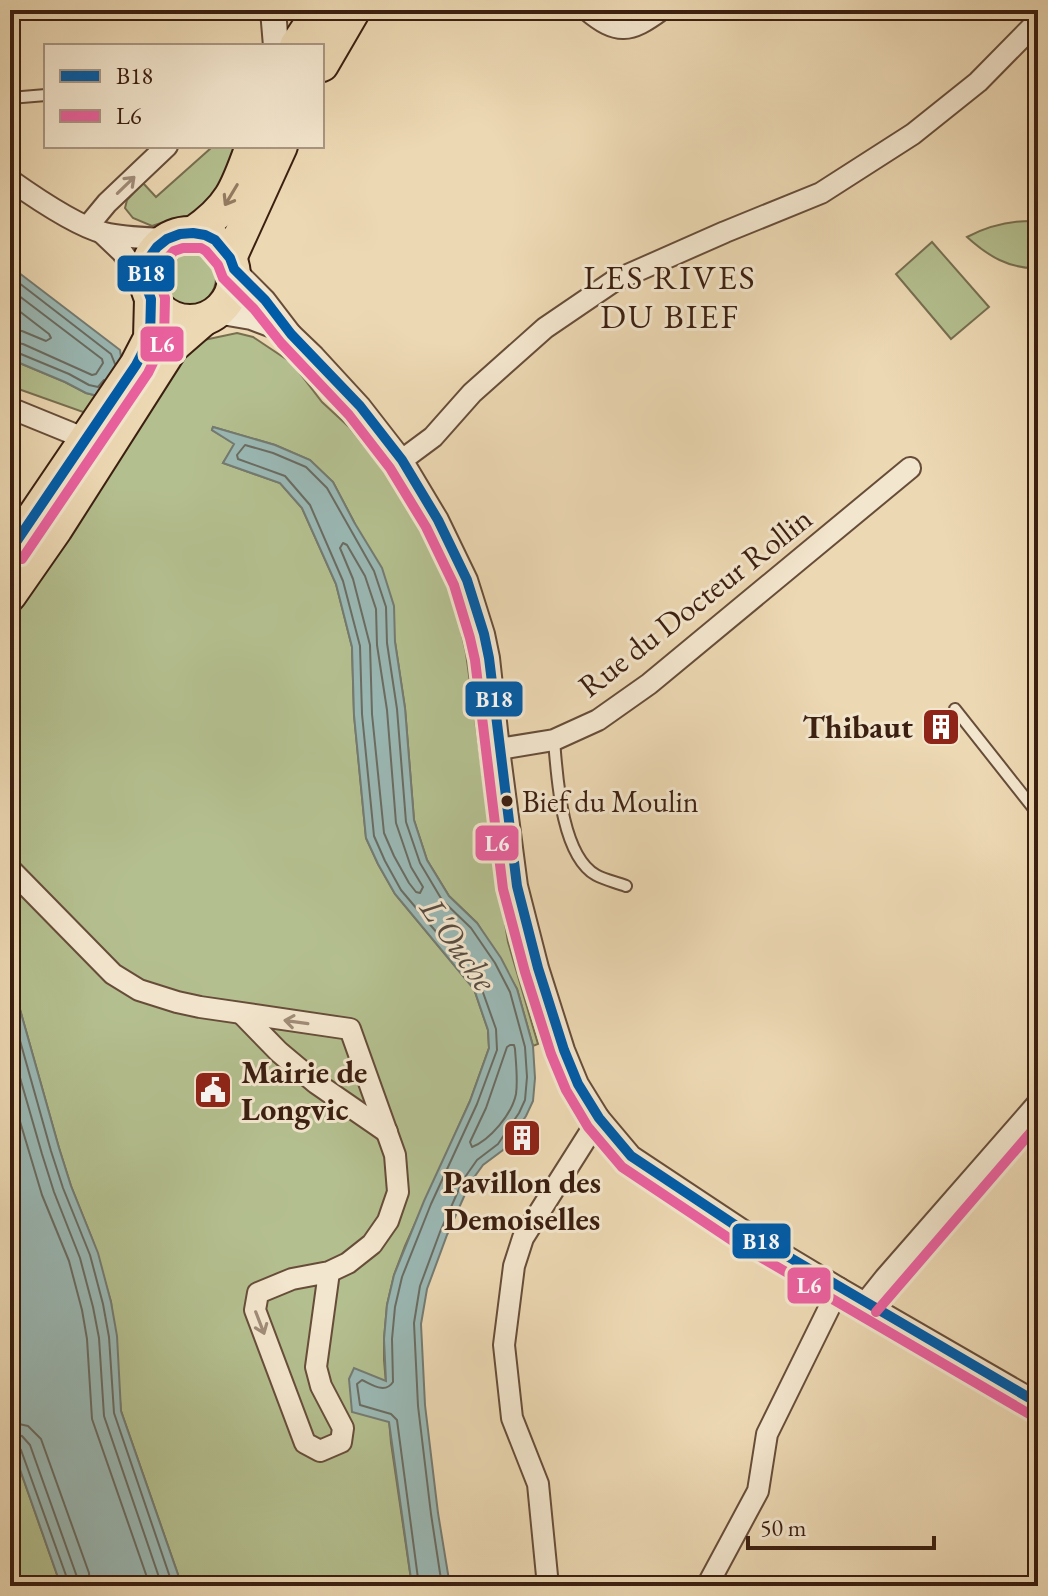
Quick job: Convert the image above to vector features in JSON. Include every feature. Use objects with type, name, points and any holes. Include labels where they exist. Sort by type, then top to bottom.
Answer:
[{"type":"main road","points":[[324,62],[354,10]]},
{"type":"main road","points":[[297,44],[321,11]]},
{"type":"main road","points":[[161,343],[146,272],[149,258],[157,247],[219,213],[240,180],[251,148]]},
{"type":"main road","points":[[232,264],[280,148]]},
{"type":"main road","points":[[10,595],[56,529],[136,365],[161,343],[225,305],[231,294],[235,282],[232,264],[215,240],[205,235],[180,236]]},
{"type":"main road","points":[[149,292],[161,310],[173,319],[188,322],[210,316]]},
{"type":"main road","points":[[10,551],[96,446]]},
{"type":"street","points":[[273,10],[276,44]]},
{"type":"street","points":[[587,10],[601,22],[620,29],[638,26],[661,10]]},
{"type":"street","points":[[402,460],[433,437],[472,393],[545,328],[614,281],[821,193],[913,134],[978,82],[1038,21]]},
{"type":"street","points":[[95,230],[107,203],[165,148]]},
{"type":"street","points":[[10,180],[95,230],[122,252],[149,292]]},
{"type":"street","points":[[95,230],[130,237],[180,236]]},
{"type":"street","points":[[232,264],[291,334],[360,406],[402,460],[438,520],[467,580],[489,658],[517,886],[538,968],[564,1050],[578,1084],[599,1118],[631,1156],[741,1229],[1038,1403]]},
{"type":"street","points":[[210,316],[251,319],[291,334]]},
{"type":"street","points":[[10,408],[96,446]]},
{"type":"street","name":"Rue du Docteur Rollin","points":[[499,749],[554,740],[598,720],[649,684],[910,468]]},
{"type":"street","points":[[10,869],[113,974],[139,990],[177,1002],[350,1029],[395,1155],[398,1192],[388,1221],[372,1244],[348,1263],[329,1272],[292,1279],[258,1293],[255,1310],[305,1443],[320,1451],[341,1442],[343,1428],[321,1386],[316,1367],[329,1272]]},
{"type":"street","points":[[242,1014],[307,1075],[387,1132]]},
{"type":"street","points":[[865,1303],[1038,1103]]},
{"type":"street","points":[[548,1586],[538,1484],[512,1418],[504,1345],[514,1266],[523,1238],[599,1118]]},
{"type":"street","points":[[707,1586],[758,1491],[767,1434],[839,1288]]},
{"type":"lane","points":[[10,98],[44,95]]},
{"type":"lane","points":[[955,709],[1038,814]]},
{"type":"lane","points":[[554,740],[562,811],[579,859],[595,875],[626,886]]},
{"type":"green space","points":[[211,148],[243,148],[225,192],[190,218],[173,219],[152,226],[133,218],[125,208],[127,200],[143,183],[156,197]]},
{"type":"green space","points":[[1038,221],[1038,268],[1000,260],[967,237],[1001,224]]},
{"type":"green space","points":[[932,242],[989,307],[951,339],[896,274]]},
{"type":"green space","points":[[189,251],[208,259],[216,278],[208,297],[189,305],[170,297],[162,278],[170,259]]},
{"type":"green space","points":[[237,333],[253,337],[292,363],[322,402],[349,427],[389,477],[439,561],[455,604],[466,653],[508,942],[538,1044],[533,1046],[517,989],[477,923],[449,896],[427,860],[414,820],[405,708],[395,642],[354,522],[333,482],[310,460],[275,445],[213,427],[212,430],[235,444],[223,463],[280,483],[302,508],[336,584],[352,647],[354,715],[366,838],[395,894],[474,989],[488,1030],[489,1048],[470,1101],[405,1246],[387,1305],[384,1360],[391,1443],[412,1586],[182,1586],[121,1411],[111,1302],[93,1241],[59,1148],[10,974],[10,625],[137,424],[191,347],[204,340]]},
{"type":"green space","points":[[10,359],[86,393],[102,397],[92,410],[83,412],[10,386]]},
{"type":"green space","points":[[10,1441],[61,1586],[10,1586]]},
{"type":"water","points":[[10,266],[120,350],[125,364],[102,397],[86,393],[10,359]]},
{"type":"water","name":"L'Ouche","points":[[213,427],[275,445],[310,460],[333,482],[382,568],[394,606],[414,820],[427,860],[449,896],[477,923],[501,958],[517,989],[533,1046],[533,1101],[503,1150],[483,1165],[470,1183],[427,1289],[421,1324],[425,1405],[450,1586],[412,1586],[389,1422],[352,1412],[349,1379],[354,1368],[386,1381],[384,1339],[394,1275],[470,1101],[489,1048],[488,1030],[474,989],[395,894],[366,838],[354,715],[352,647],[336,584],[302,508],[280,483],[223,463],[234,444],[212,430]]},
{"type":"water","points":[[10,974],[59,1148],[98,1253],[111,1302],[117,1336],[121,1411],[182,1586],[61,1586],[10,1441]]},
{"type":"transit line","name":"B18","points":[[10,551],[136,365],[150,338],[151,299],[146,286],[149,258],[167,239],[180,234],[205,235],[215,240],[230,258],[234,269],[360,406],[402,460],[438,520],[467,580],[489,658],[517,886],[538,968],[564,1050],[578,1084],[599,1118],[631,1156],[741,1229],[1038,1403]]},
{"type":"transit line","name":"L6","points":[[22,559],[148,373],[164,340],[165,298],[160,283],[162,264],[174,251],[201,248],[218,265],[223,278],[349,415],[390,468],[426,527],[454,585],[475,660],[503,889],[551,1054],[566,1090],[588,1127],[622,1167],[733,1241],[1031,1415]]},
{"type":"transit line","name":"L6","points":[[876,1312],[1038,1124]]},
{"type":"place","name":"Thibaut","points":[[941,727]]},
{"type":"place","name":"Bief du Moulin","points":[[507,801]]},
{"type":"place","name":"Mairie de Longvic","points":[[213,1090]]},
{"type":"place","name":"Pavillon des Demoiselles","points":[[522,1138]]},
{"type":"district","name":"LES RIVES DU BIEF","points":[[670,296]]}]
